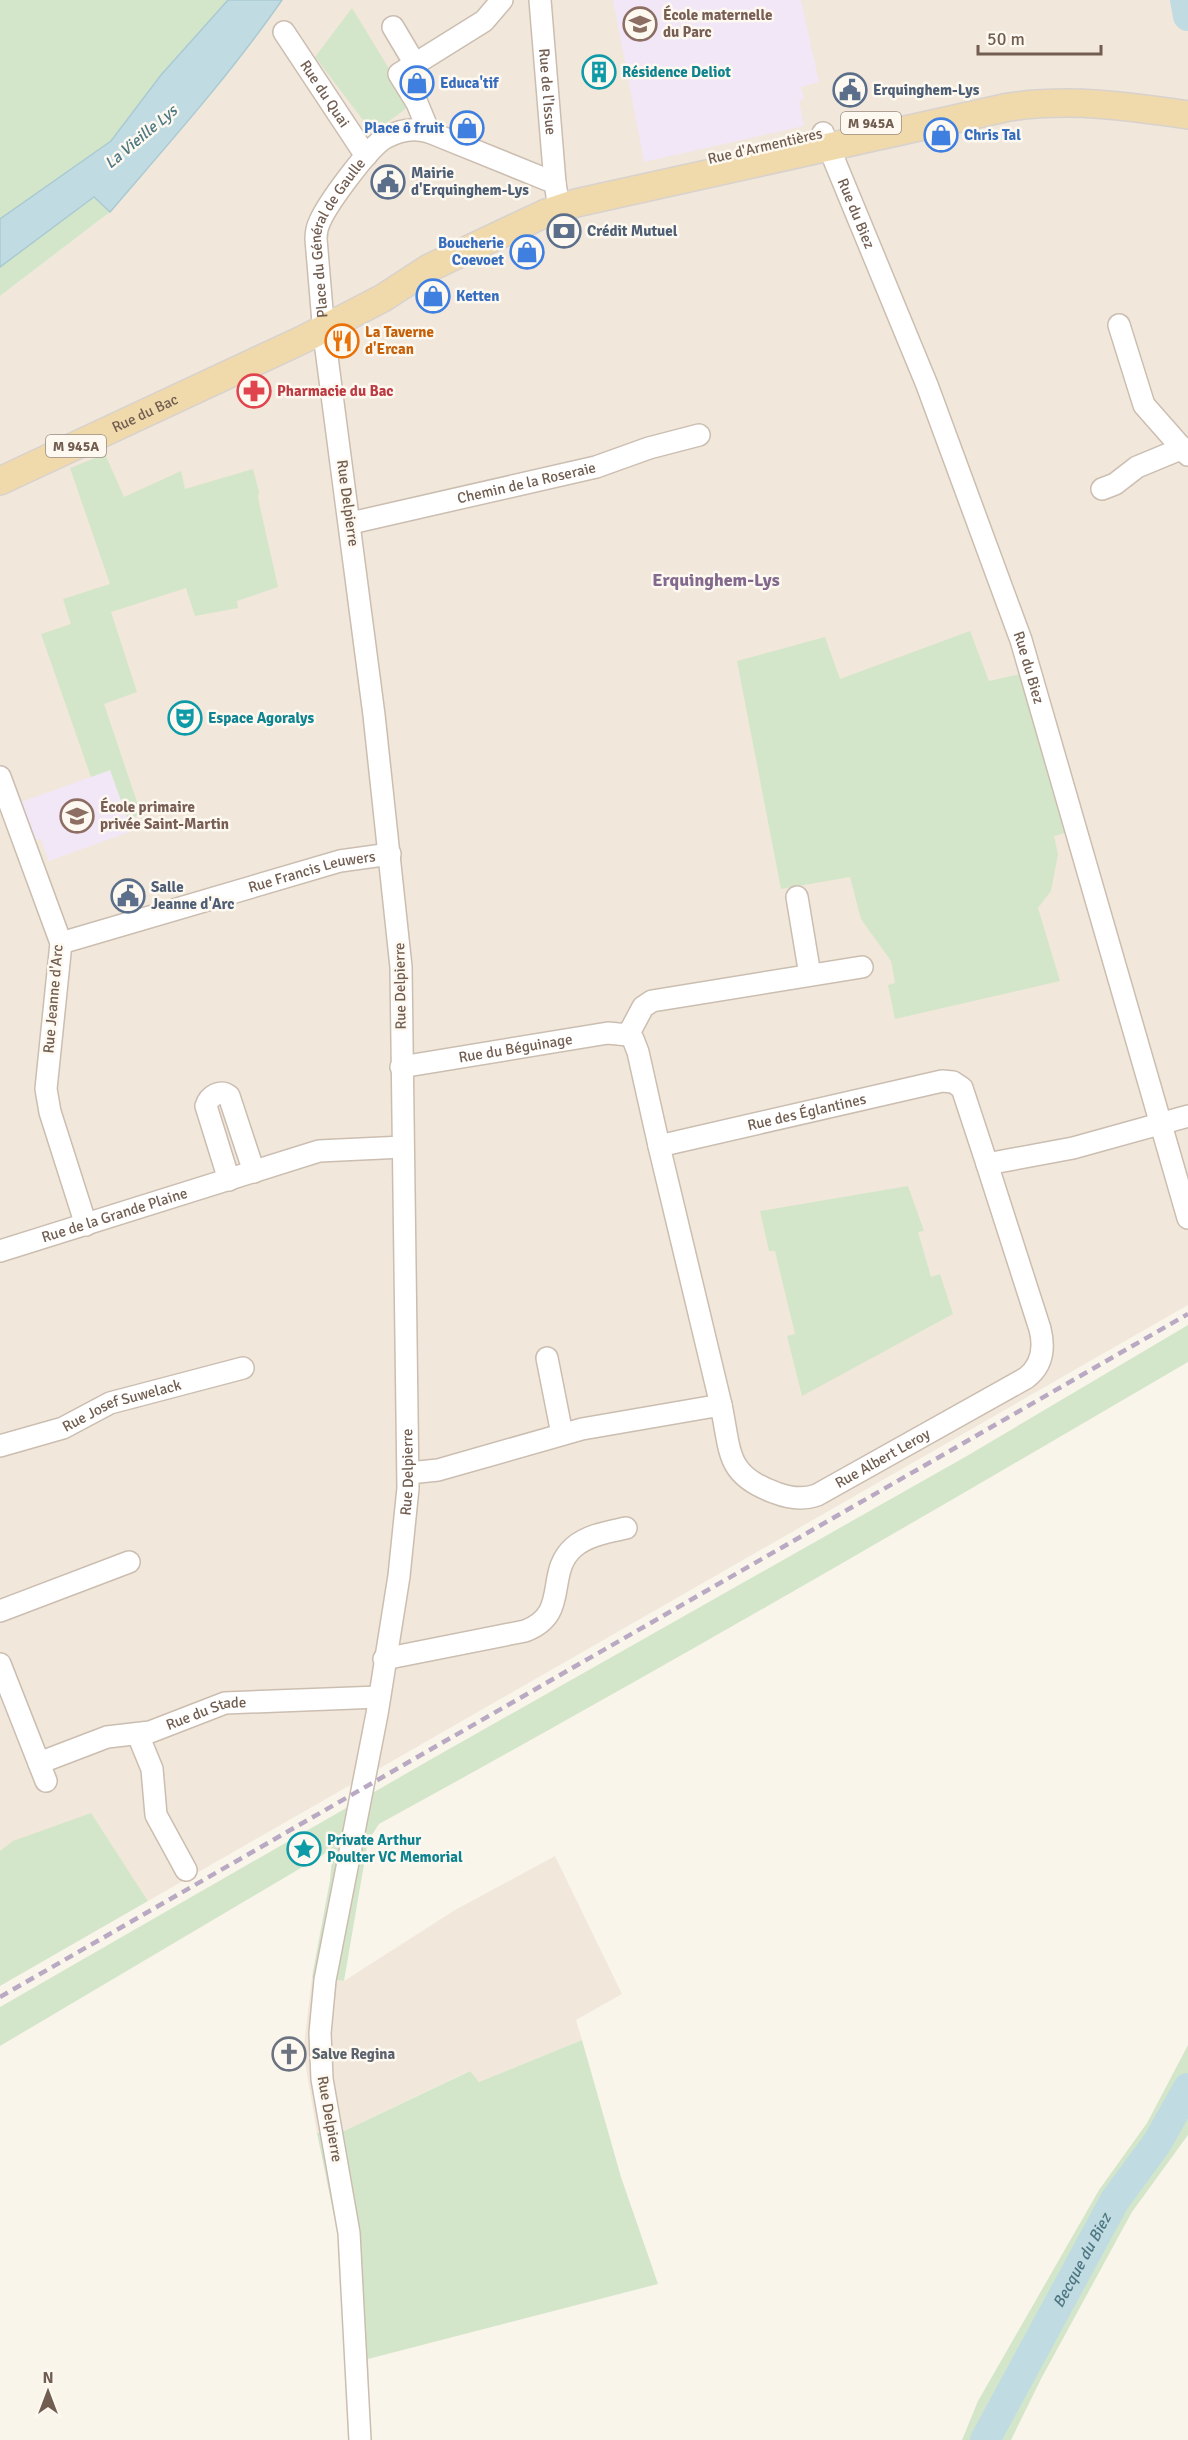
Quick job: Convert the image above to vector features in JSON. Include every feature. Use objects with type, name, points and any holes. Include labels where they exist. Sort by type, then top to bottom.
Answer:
[{"type":"main road","name":"Rue d'Armentières","points":[[826,140],[1027,92],[1107,91],[1188,103]]},
{"type":"main road","name":"Rue d'Armentières","points":[[557,195],[826,140],[1033,103],[1106,103],[1188,115]]},
{"type":"main road","name":"Place du Général de Gaulle","points":[[323,322],[390,294],[429,268],[557,195]]},
{"type":"main road","name":"Rue du Bac","points":[[0,481],[225,375],[323,322]]},
{"type":"street","points":[[429,132],[417,103],[399,74],[484,21],[502,0]]},
{"type":"street","name":"Rue de l'Issue","points":[[540,0],[557,195]]},
{"type":"street","points":[[393,27],[415,64]]},
{"type":"street","name":"Rue du Quai","points":[[284,32],[366,156]]},
{"type":"street","name":"Place du Général de Gaulle","points":[[323,322],[316,230],[324,214],[366,156],[378,143],[394,134],[408,129],[429,132],[557,195]]},
{"type":"street","name":"Rue du Biez","points":[[826,140],[927,385],[1022,640],[1188,1218]]},
{"type":"street","name":"Rue Delpierre","points":[[323,322],[351,523],[401,955],[409,1473],[402,1557],[363,1788],[325,1980],[320,2033],[322,2079],[349,2233],[360,2440]]},
{"type":"street","points":[[1102,489],[1115,484],[1137,467],[1185,451],[1144,405],[1119,325]]},
{"type":"street","name":"Chemin de la Roseraie","points":[[351,523],[596,467],[649,448],[699,435]]},
{"type":"street","name":"Rue Jeanne d'Arc","points":[[0,777],[61,943],[46,1089],[50,1112],[86,1225]]},
{"type":"street","name":"Rue Francis Leuwers","points":[[61,943],[340,861],[390,854]]},
{"type":"street","points":[[797,897],[810,975]]},
{"type":"street","points":[[409,1473],[438,1470],[561,1434],[721,1405],[638,1052],[633,1039],[628,1035],[643,1006],[652,1000],[862,967]]},
{"type":"street","name":"Rue du Béguinage","points":[[402,1067],[608,1033],[628,1035]]},
{"type":"street","name":"Rue des Églantines","points":[[659,1146],[948,1081],[957,1084],[964,1093],[987,1164]]},
{"type":"street","points":[[229,1180],[207,1111],[209,1099],[217,1094],[223,1093],[229,1096],[254,1172]]},
{"type":"street","points":[[987,1164],[1073,1148],[1188,1116]]},
{"type":"street","name":"Rue de la Grande Plaine","points":[[0,1251],[327,1150],[403,1147]]},
{"type":"street","name":"Rue Albert Leroy","points":[[721,1405],[733,1460],[741,1474],[756,1485],[800,1499],[809,1498],[1032,1374],[1040,1363],[1042,1354],[1040,1329],[987,1164]]},
{"type":"street","points":[[547,1358],[561,1434]]},
{"type":"street","name":"Rue Josef Suwelack","points":[[0,1446],[63,1428],[110,1403],[243,1368]]},
{"type":"street","points":[[384,1659],[525,1631],[542,1624],[550,1612],[561,1566],[569,1552],[594,1536],[626,1528]]},
{"type":"street","points":[[0,1611],[129,1562]]},
{"type":"street","name":"Rue du Stade","points":[[0,1664],[43,1772],[106,1737],[150,1732],[225,1703],[379,1698]]},
{"type":"street","points":[[138,1735],[152,1769],[156,1815],[186,1870]]},
{"type":"shaded area","points":[[282,0],[1188,0],[1188,1305],[148,1901],[91,1814],[0,1851],[0,296],[110,212],[200,107],[256,37]]},
{"type":"shaded area","points":[[613,0],[801,0],[819,82],[801,87],[804,99],[799,101],[804,126],[644,162]]},
{"type":"shaded area","name":"École primaire privée Saint-Martin","points":[[110,770],[132,831],[49,861],[41,839],[35,840],[21,802]]},
{"type":"shaded area","points":[[555,1856],[622,1994],[576,2020],[582,2040],[479,2082],[469,2071],[344,2131],[317,2133],[305,2062],[281,2062],[281,2045],[304,2045],[312,1977],[344,1981],[455,1910]]},
{"type":"green space","points":[[0,0],[228,0],[161,75],[111,141],[0,219]]},
{"type":"green space","points":[[352,8],[396,80],[408,107],[373,133],[315,57]]},
{"type":"green space","points":[[95,197],[110,212],[0,296],[0,267]]},
{"type":"green space","points":[[105,454],[124,497],[181,471],[185,489],[253,469],[278,587],[237,601],[238,608],[195,616],[186,588],[111,612],[137,692],[104,704],[141,814],[128,820],[110,770],[91,777],[41,634],[71,624],[63,599],[110,584],[70,468]]},
{"type":"green space","points":[[970,631],[989,681],[1020,674],[1065,833],[1054,836],[1058,854],[1051,891],[1038,908],[1060,981],[895,1019],[888,985],[895,983],[891,961],[861,919],[850,877],[781,889],[737,661],[825,637],[840,679]]},
{"type":"green space","points":[[908,1186],[924,1231],[918,1232],[931,1277],[940,1274],[953,1314],[802,1396],[787,1336],[795,1334],[775,1251],[769,1251],[760,1211]]},
{"type":"green space","points":[[1188,1325],[1188,1362],[785,1596],[379,1824],[368,1841],[344,1981],[312,1977],[330,1880],[333,1849],[0,2046],[0,2007],[435,1757],[965,1457]]},
{"type":"green space","points":[[91,1813],[148,1901],[0,1986],[0,1851],[13,1841]]},
{"type":"green space","points":[[582,2040],[621,2177],[658,2284],[368,2359],[370,2440],[349,2440],[340,2245],[317,2133],[344,2131],[470,2071],[479,2082]]},
{"type":"green space","points":[[1188,2045],[1188,2135],[1132,2212],[1041,2379],[1011,2440],[962,2440],[978,2401],[1099,2190],[1147,2123]]},
{"type":"water","name":"La Vieille Lys","points":[[228,0],[282,0],[220,82],[110,212],[94,197],[0,267],[0,219],[111,141],[161,75]]},
{"type":"waterway","name":"Becque du Biez","points":[[1185,0],[1188,16]]},
{"type":"waterway","name":"Becque du Biez","points":[[985,2440],[1115,2200],[1157,2143],[1188,2088]]},
{"type":"railway","points":[[0,1997],[1188,1314]]},
{"type":"place","name":"École maternelle du Parc","points":[[640,24]]},
{"type":"place","name":"Résidence Deliot","points":[[599,72]]},
{"type":"place","name":"Educa'tif","points":[[417,83]]},
{"type":"place","name":"Erquinghem-Lys","points":[[850,90]]},
{"type":"place","name":"Place ô fruit","points":[[467,128]]},
{"type":"place","name":"Chris Tal","points":[[941,135]]},
{"type":"place","name":"Mairie d'Erquinghem-Lys","points":[[388,182]]},
{"type":"place","name":"Crédit Mutuel","points":[[564,231]]},
{"type":"place","name":"Boucherie Coevoet","points":[[527,252]]},
{"type":"place","name":"Ketten","points":[[433,296]]},
{"type":"place","name":"La Taverne d'Ercan","points":[[342,341]]},
{"type":"place","name":"Pharmacie du Bac","points":[[254,391]]},
{"type":"place","name":"Espace Agoralys","points":[[185,718]]},
{"type":"place","name":"École primaire privée Saint-Martin","points":[[77,816]]},
{"type":"place","name":"Salle Jeanne d'Arc","points":[[128,896]]},
{"type":"place","name":"Private Arthur Poulter VC Memorial","points":[[304,1849]]},
{"type":"place","name":"Salve Regina","points":[[289,2054]]},
{"type":"district","name":"Erquinghem-Lys","points":[[716,580]]}]
